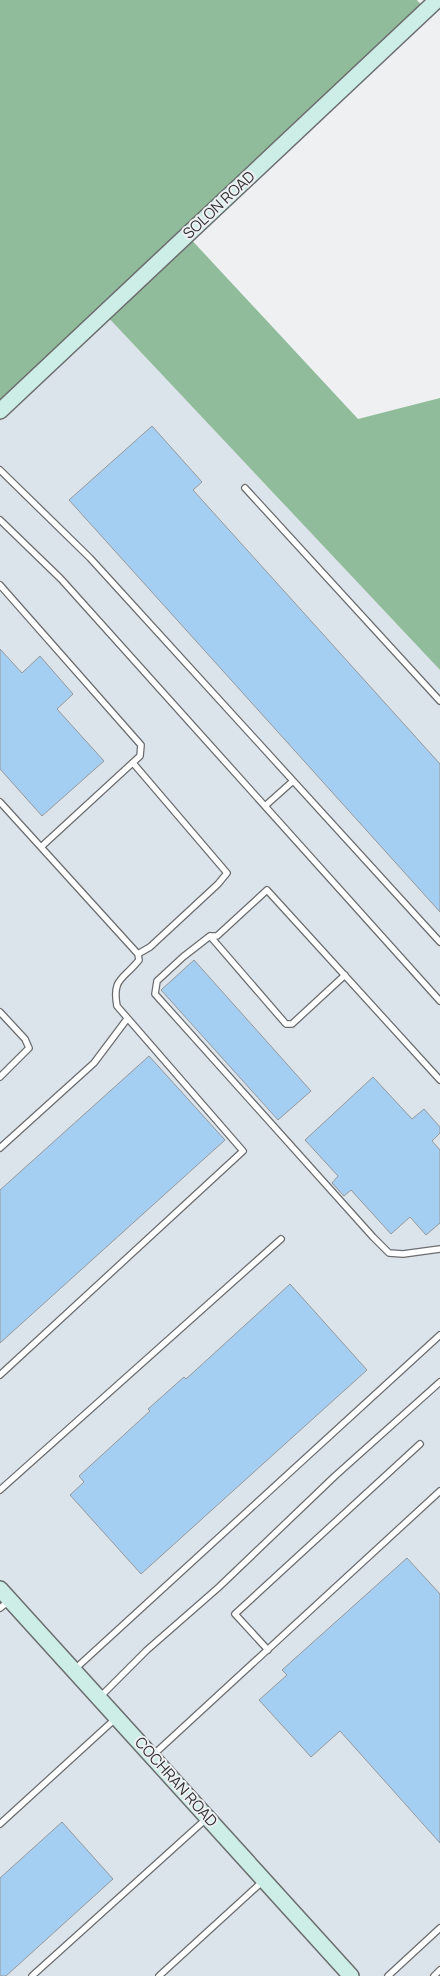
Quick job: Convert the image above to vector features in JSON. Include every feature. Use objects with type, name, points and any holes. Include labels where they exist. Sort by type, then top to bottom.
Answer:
[{"type":"street","name":"SOLON ROAD","points":[[0,411],[437,0]]},
{"type":"street","name":"COCHRAN ROAD","points":[[3,1599],[74,1670],[351,1976]]},
{"type":"lane","points":[[0,470],[90,558],[440,942]]},
{"type":"lane","points":[[245,488],[440,701]]},
{"type":"lane","points":[[0,520],[61,579],[440,1001]]},
{"type":"lane","points":[[0,585],[141,745],[142,751],[133,763],[41,847]]},
{"type":"lane","points":[[133,763],[227,873],[218,884],[150,947],[138,954]]},
{"type":"lane","points":[[265,806],[293,781]]},
{"type":"lane","points":[[0,802],[138,954],[139,960],[119,981],[114,991],[116,1006],[243,1151],[0,1375]]},
{"type":"lane","points":[[440,1080],[267,890],[217,936],[210,936],[157,981],[155,994],[389,1253],[403,1254],[440,1249]]},
{"type":"lane","points":[[210,936],[286,1024],[292,1024],[345,975]]},
{"type":"lane","points":[[0,1012],[3,1020],[24,1039],[30,1048],[0,1077]]},
{"type":"lane","points":[[0,1148],[94,1063],[127,1018]]},
{"type":"lane","points":[[0,1490],[281,1240]]},
{"type":"lane","points":[[74,1670],[440,1334]]},
{"type":"lane","points":[[99,1698],[147,1650],[219,1587],[335,1476],[440,1382]]},
{"type":"lane","points":[[268,1650],[235,1614],[420,1444]]},
{"type":"lane","points":[[152,1756],[440,1492]]},
{"type":"lane","points":[[0,1824],[117,1717]]},
{"type":"lane","points":[[32,1976],[207,1817]]},
{"type":"lane","points":[[159,1976],[264,1880]]},
{"type":"lane","points":[[388,1976],[440,1928]]},
{"type":"lane","points":[[434,1976],[440,1970]]},
{"type":"shaded area","points":[[104,313],[440,670],[440,1976],[0,1976],[0,411]]},
{"type":"green space","points":[[0,0],[417,0],[426,10],[187,235],[358,419],[440,398],[440,670],[104,313],[0,411]]},
{"type":"building","points":[[152,426],[202,482],[193,490],[440,764],[440,912],[69,500]]},
{"type":"building","points":[[0,649],[22,673],[40,656],[73,694],[57,709],[104,761],[42,816],[0,769]]},
{"type":"building","points":[[194,960],[311,1091],[278,1120],[161,990]]},
{"type":"building","points":[[149,1056],[225,1140],[0,1343],[0,1190]]},
{"type":"building","points":[[373,1077],[412,1119],[424,1109],[440,1127],[440,1133],[432,1141],[440,1150],[440,1223],[426,1235],[410,1217],[391,1234],[351,1190],[344,1196],[332,1183],[338,1176],[305,1140]]},
{"type":"building","points":[[290,1284],[367,1370],[141,1574],[70,1495],[84,1482],[79,1476],[150,1411],[148,1409],[184,1377],[186,1379]]},
{"type":"building","points":[[407,1558],[440,1594],[440,1843],[340,1731],[311,1757],[259,1700],[287,1675],[282,1670]]},
{"type":"building","points":[[62,1822],[113,1879],[6,1976],[0,1976],[0,1878]]}]
